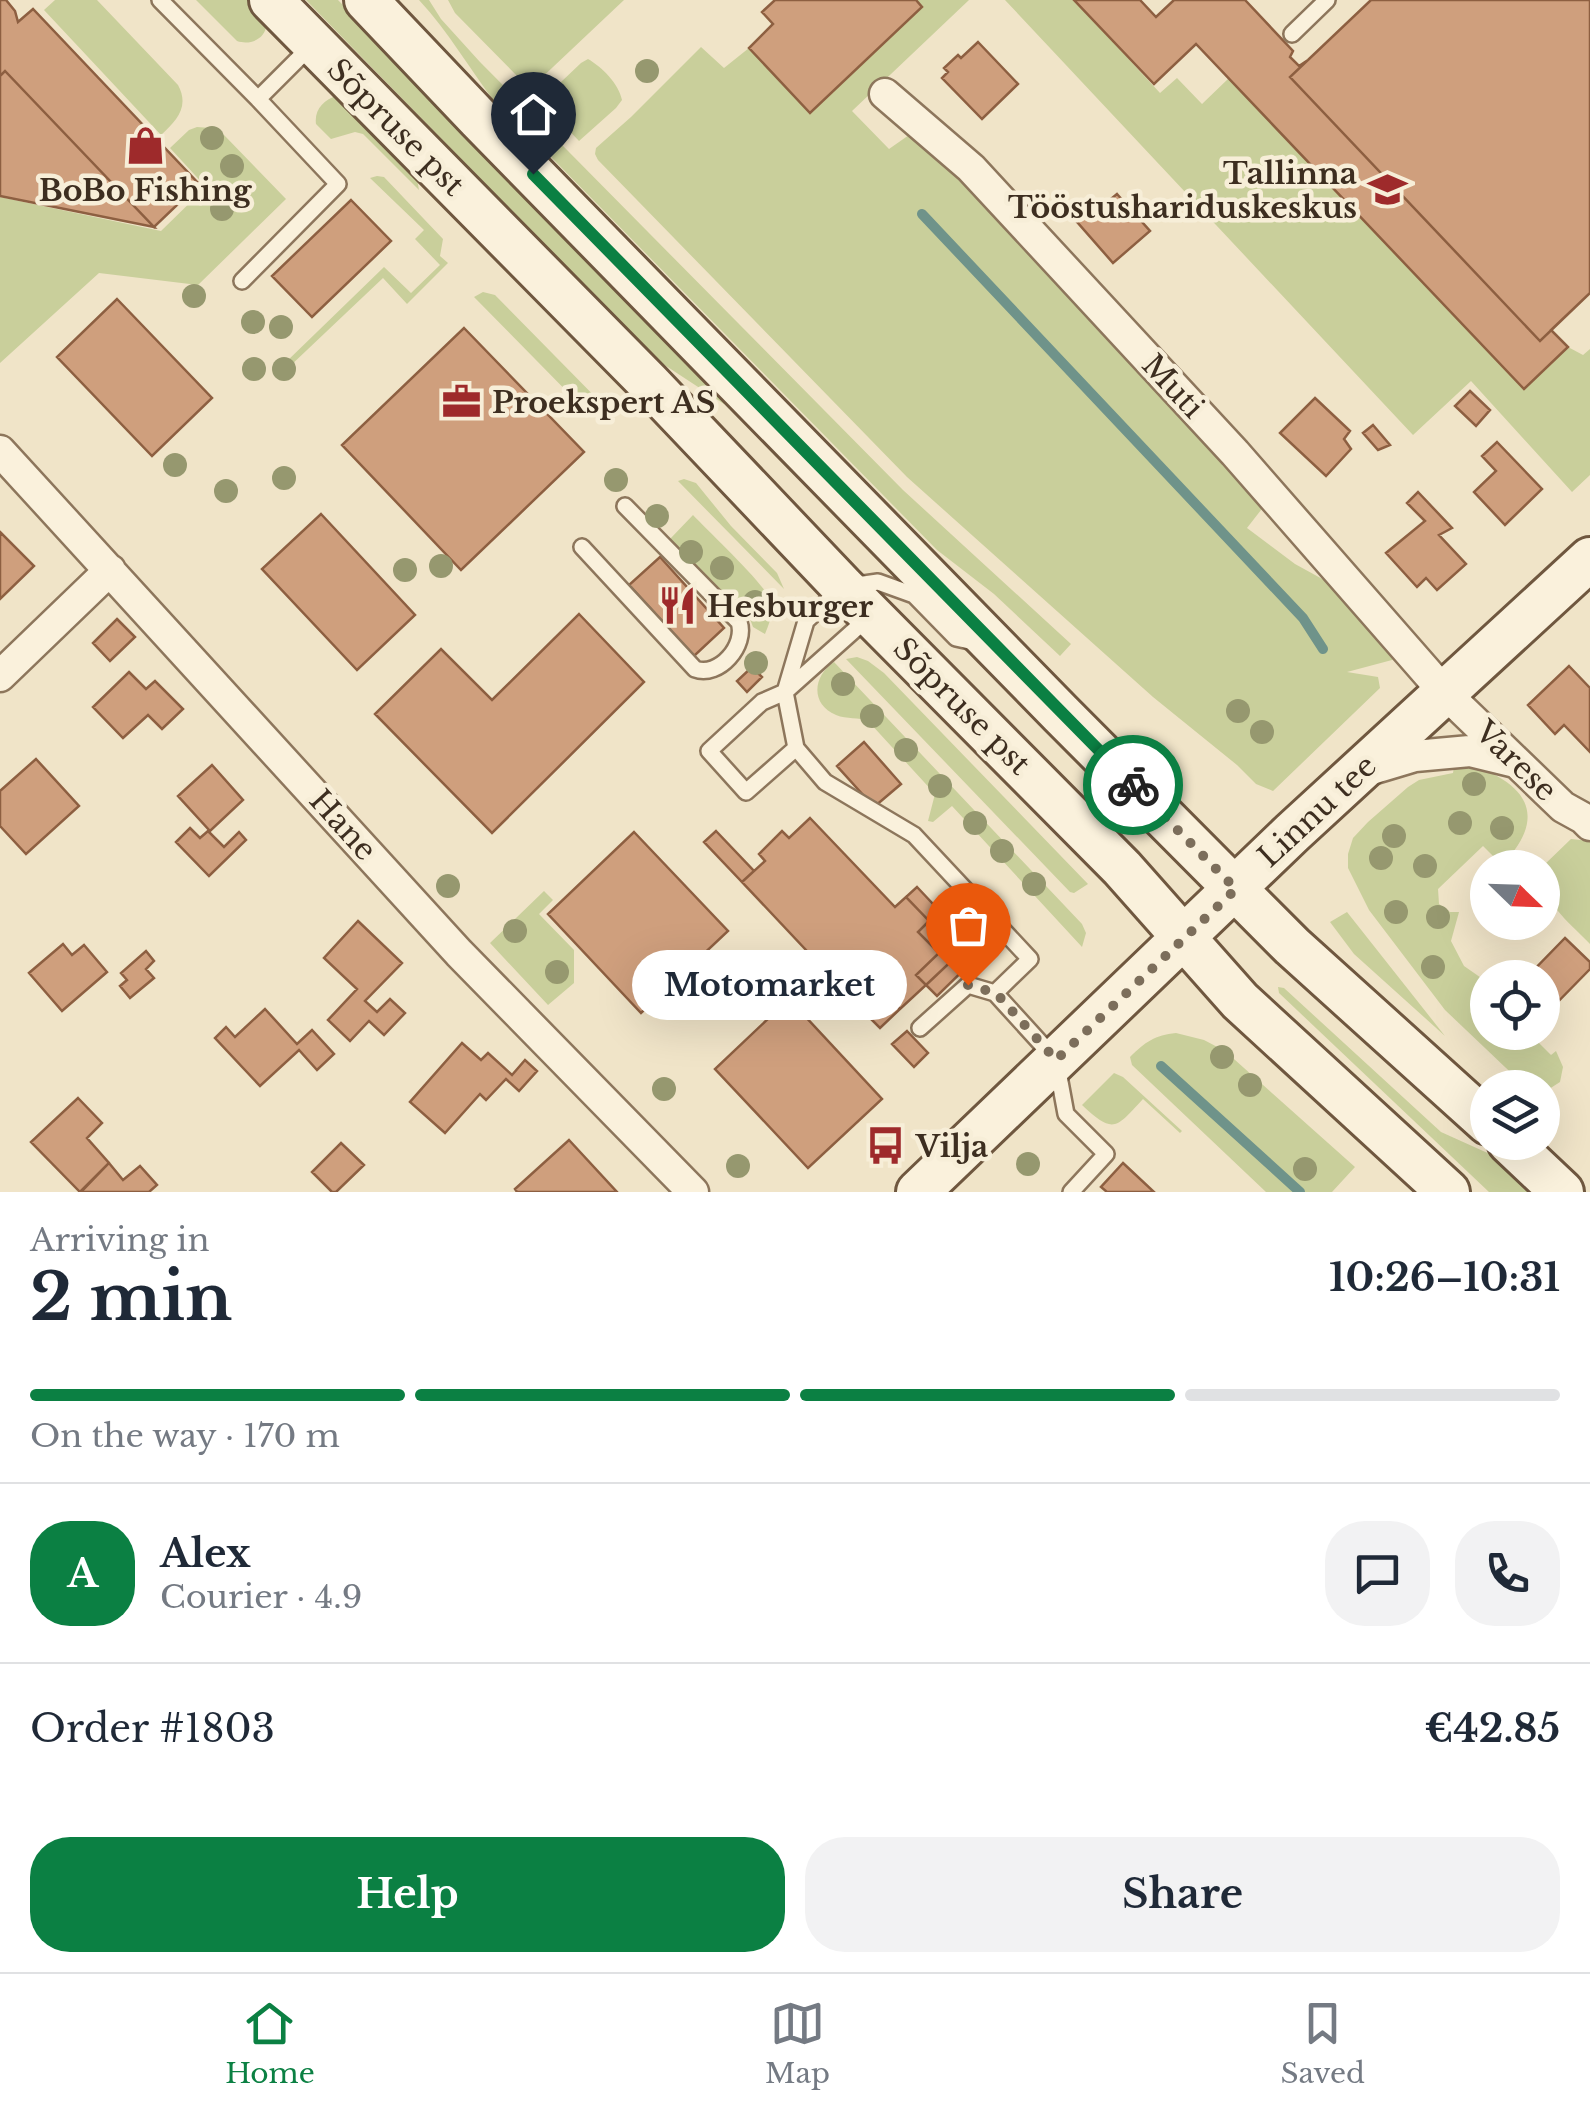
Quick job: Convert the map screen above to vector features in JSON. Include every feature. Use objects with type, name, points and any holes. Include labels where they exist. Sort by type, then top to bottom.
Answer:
[{"type":"main road","name":"Sõpruse pst","points":[[271,0],[1122,868],[1240,1001],[1448,1192]]},
{"type":"main road","points":[[366,0],[1292,946],[1470,1106]]},
{"type":"main road","name":"Linnu tee","points":[[918,1192],[1357,774],[1590,559]]},
{"type":"main road","points":[[1528,1160],[1562,1192]]},
{"type":"street","name":"Muti","points":[[886,94],[984,180],[1235,453],[1445,693]]},
{"type":"street","name":"Hane","points":[[0,451],[459,953],[694,1192]]},
{"type":"street","points":[[0,676],[110,570]]},
{"type":"street","name":"Varese","points":[[1445,693],[1564,807],[1590,825]]},
{"type":"street","points":[[1357,774],[1416,756],[1470,751],[1517,762]]},
{"type":"lane","points":[[160,0],[338,184],[242,281]]},
{"type":"lane","points":[[1292,34],[1327,0]]},
{"type":"lane","points":[[258,100],[314,44]]},
{"type":"lane","points":[[582,546],[695,669],[715,669],[739,646],[743,633],[740,622],[625,506]]},
{"type":"lane","points":[[796,748],[746,792],[709,751],[762,702],[785,692],[858,601],[878,582],[914,595],[956,638],[997,648]]},
{"type":"lane","points":[[858,601],[806,621],[785,692],[796,748],[825,782],[914,835],[1030,959],[996,993]]},
{"type":"lane","points":[[920,1028],[968,985],[996,993],[1056,1060],[1066,1114],[1106,1154],[1071,1192]]},
{"type":"green space","points":[[55,0],[97,0],[178,85],[182,107],[161,135],[44,10]]},
{"type":"green space","points":[[196,0],[249,0],[265,17],[265,32],[253,41],[237,41]]},
{"type":"green space","points":[[306,0],[338,0],[727,400],[724,404],[657,360]]},
{"type":"green space","points":[[419,0],[429,0],[480,62],[903,490],[1071,644],[1060,656],[994,594],[937,550],[497,105]]},
{"type":"green space","points":[[448,0],[624,0],[535,84],[518,77],[455,13]]},
{"type":"green space","points":[[916,0],[969,0],[852,111],[889,149],[919,128],[1268,501],[1247,528],[1295,564],[1346,592],[1401,654],[1347,672],[1378,677],[1380,688],[1273,791],[1256,784],[1153,697],[907,477],[595,154],[596,148],[701,47],[724,68],[749,48],[810,112],[921,7]]},
{"type":"green space","points":[[1005,0],[1074,0],[1160,93],[1177,78],[1202,104],[1229,78],[1568,347],[1583,355],[1590,349],[1590,475],[1572,492],[1471,381],[1413,435]]},
{"type":"green space","points":[[588,59],[609,76],[622,100],[579,141],[541,101]]},
{"type":"green space","points":[[337,96],[416,174],[419,190],[363,134],[355,132],[331,139],[316,124],[321,106]]},
{"type":"green space","points":[[197,127],[211,128],[224,135],[286,199],[198,285],[99,273],[0,363],[0,197],[161,231],[206,187],[170,148]]},
{"type":"green space","points":[[384,177],[443,239],[440,256],[448,263],[407,304],[383,278],[288,368],[284,364],[384,267],[411,293],[440,265],[415,239],[424,230],[370,178]]},
{"type":"green space","points":[[483,292],[495,295],[615,417],[591,416],[474,297]]},
{"type":"green space","points":[[678,481],[696,483],[777,573],[784,589]]},
{"type":"green space","points":[[693,515],[767,593],[772,609],[765,634],[753,627],[750,619],[670,539]]},
{"type":"green space","points":[[857,657],[884,673],[1088,884],[1070,892],[846,659]]},
{"type":"green space","points":[[834,662],[1082,924],[1086,933],[1082,947],[952,806],[933,822],[928,821],[935,794],[869,722],[836,715],[822,704],[817,690],[819,682]]},
{"type":"green space","points":[[1455,761],[1496,776],[1522,798],[1527,811],[1526,827],[1514,850],[1487,850],[1483,846],[1470,850],[1470,858],[1438,889],[1439,904],[1450,912],[1459,912],[1451,941],[1470,970],[1470,1034],[1445,1010],[1369,910],[1348,868],[1353,838],[1368,822],[1419,780],[1453,773]]},
{"type":"green space","points":[[1571,839],[1590,841],[1590,944],[1560,913],[1560,850]]},
{"type":"green space","points":[[544,891],[553,900],[539,914],[574,950],[574,983],[548,1005],[490,943]]},
{"type":"green space","points":[[1347,912],[1445,1036],[1354,954],[1330,922]]},
{"type":"green space","points":[[1278,987],[1284,988],[1441,1132],[1470,1145],[1470,1160],[1497,1160],[1531,1192],[1489,1192],[1279,993]]},
{"type":"green space","points":[[1176,1033],[1204,1040],[1225,1051],[1355,1167],[1332,1192],[1266,1192],[1132,1065],[1130,1057],[1146,1043]]},
{"type":"green space","points":[[1487,1050],[1546,1050],[1551,1055],[1556,1051],[1563,1067],[1560,1082],[1560,1070],[1508,1070]]},
{"type":"green space","points":[[1114,1073],[1182,1131],[1143,1099],[1114,1124],[1093,1115],[1082,1105]]},
{"type":"building","points":[[0,0],[6,0],[15,11],[18,22],[33,9],[199,184],[154,227],[5,71],[0,76]]},
{"type":"building","points":[[775,0],[916,0],[922,7],[810,113],[749,48],[773,24],[762,12]]},
{"type":"building","points":[[1074,0],[1140,0],[1156,17],[1174,0],[1245,0],[1293,51],[1290,57],[1299,66],[1371,0],[1590,0],[1590,293],[1551,330],[1568,347],[1524,389],[1196,44],[1154,84]]},
{"type":"building","points":[[1371,0],[1590,0],[1590,293],[1540,341],[1290,77]]},
{"type":"building","points":[[978,42],[1018,84],[982,119],[942,78],[948,72],[944,68]]},
{"type":"building","points":[[5,71],[154,227],[0,196],[0,76]]},
{"type":"building","points":[[1117,194],[1150,231],[1113,263],[1071,215],[1086,202],[1106,203]]},
{"type":"building","points":[[351,200],[391,241],[312,317],[272,276]]},
{"type":"building","points":[[117,299],[212,398],[152,456],[57,357]]},
{"type":"building","points":[[464,328],[584,452],[461,570],[342,445]]},
{"type":"building","points":[[1470,391],[1490,410],[1476,426],[1455,406]]},
{"type":"building","points":[[1315,398],[1350,431],[1344,439],[1351,449],[1326,476],[1280,433]]},
{"type":"building","points":[[1373,425],[1390,445],[1378,450],[1363,433]]},
{"type":"building","points":[[1497,442],[1542,489],[1505,525],[1474,492],[1496,471],[1482,456]]},
{"type":"building","points":[[1418,492],[1452,528],[1439,535],[1466,564],[1437,590],[1426,578],[1417,587],[1386,553],[1425,521],[1407,503]]},
{"type":"building","points":[[321,514],[415,615],[357,670],[262,569]]},
{"type":"building","points":[[0,532],[34,566],[0,599]]},
{"type":"building","name":"Hesburger","points":[[660,557],[724,628],[694,656],[629,585]]},
{"type":"building","points":[[579,614],[644,682],[492,833],[375,714],[441,649],[492,700]]},
{"type":"building","points":[[117,619],[135,637],[110,661],[93,643]]},
{"type":"building","points":[[1569,666],[1590,688],[1590,752],[1564,725],[1555,734],[1528,705]]},
{"type":"building","points":[[752,667],[762,677],[747,692],[737,681]]},
{"type":"building","points":[[129,672],[146,689],[155,681],[183,709],[162,729],[148,715],[123,738],[93,707]]},
{"type":"building","points":[[864,742],[901,784],[874,807],[837,766]]},
{"type":"building","points":[[36,759],[79,806],[26,854],[0,826],[0,791]]},
{"type":"building","points":[[212,765],[243,800],[210,831],[178,796]]},
{"type":"building","points":[[810,818],[895,907],[906,897],[929,921],[918,932],[939,953],[916,975],[926,985],[900,1009],[890,999],[870,1018],[742,882],[765,861],[759,854],[782,831],[789,838]]},
{"type":"building","points":[[190,828],[200,838],[208,831],[224,847],[239,832],[246,840],[209,876],[176,842]]},
{"type":"building","points":[[716,831],[754,871],[742,882],[704,842]]},
{"type":"building","points":[[634,832],[728,931],[641,1013],[548,914]]},
{"type":"building","points":[[917,887],[980,954],[937,996],[926,985],[960,953],[906,897]]},
{"type":"building","points":[[358,921],[402,963],[365,1001],[377,1012],[390,999],[405,1013],[384,1035],[369,1021],[350,1041],[328,1020],[357,989],[324,958]]},
{"type":"building","points":[[929,921],[960,953],[926,985],[916,975],[939,953],[918,932]]},
{"type":"building","points":[[1565,938],[1590,962],[1590,969],[1560,1000],[1560,960],[1544,960]]},
{"type":"building","points":[[63,944],[72,955],[84,945],[107,972],[62,1011],[29,973]]},
{"type":"building","points":[[146,951],[154,961],[146,969],[154,978],[130,998],[120,986],[127,980],[121,973]]},
{"type":"building","points":[[789,999],[882,1099],[808,1168],[715,1069]]},
{"type":"building","points":[[890,999],[900,1009],[880,1028],[870,1018]]},
{"type":"building","points":[[265,1009],[297,1044],[312,1030],[334,1054],[317,1070],[299,1050],[260,1086],[215,1038],[226,1027],[235,1037]]},
{"type":"building","points":[[907,1031],[928,1053],[914,1067],[892,1044]]},
{"type":"building","points":[[462,1043],[481,1060],[488,1053],[512,1075],[525,1060],[537,1071],[519,1091],[506,1079],[486,1100],[480,1094],[445,1133],[410,1102]]},
{"type":"building","points":[[78,1098],[102,1123],[87,1138],[109,1163],[80,1192],[31,1142]]},
{"type":"building","points":[[569,1140],[617,1192],[517,1192],[515,1189]]},
{"type":"building","points":[[341,1143],[364,1165],[332,1192],[312,1172]]},
{"type":"building","points":[[109,1163],[123,1180],[140,1166],[157,1185],[149,1192],[81,1192]]},
{"type":"building","points":[[1123,1163],[1154,1192],[1107,1192],[1101,1187]]},
{"type":"waterway","points":[[922,214],[1303,618],[1323,649]]},
{"type":"waterway","points":[[1161,1066],[1300,1192]]},
{"type":"way so far","points":[[968,985],[996,993],[1056,1060],[1236,889],[1133,785]]},
{"type":"place","name":"BoBo Fishing","points":[[145,146]]},
{"type":"place","name":"Tallinna Tööstushariduskeskus","points":[[1387,190]]},
{"type":"place","name":"Proekspert AS","points":[[462,402]]},
{"type":"place","name":"Hesburger","points":[[677,606]]},
{"type":"place","name":"Motomarket","points":[[968,985]]},
{"type":"place","name":"Vilja","points":[[886,1146]]},
{"type":"route","points":[[533,174],[1133,785]]}]
